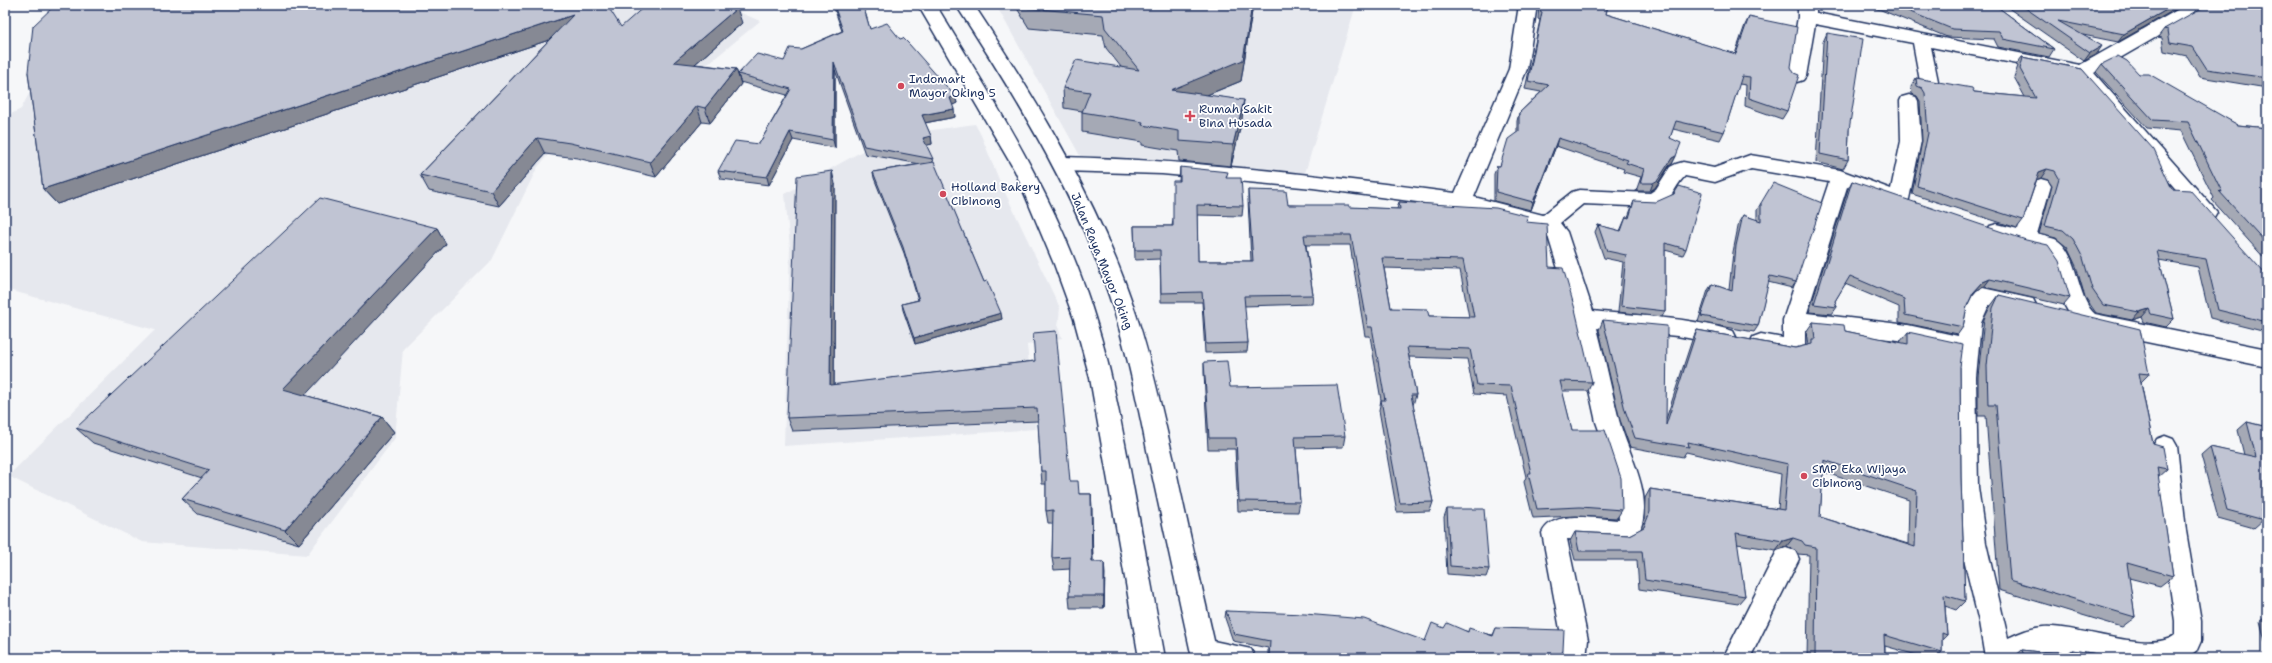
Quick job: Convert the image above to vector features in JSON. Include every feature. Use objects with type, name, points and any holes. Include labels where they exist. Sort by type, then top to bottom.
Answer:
[{"type":"street","points":[[927,5],[1003,131],[1024,171],[1065,264],[1085,319],[1101,378],[1152,658]]},
{"type":"street","name":"Jalan Raya Mayor Oking","points":[[966,5],[1003,63],[1062,164],[1099,246],[1124,312],[1142,373],[1205,654]]},
{"type":"street","points":[[1462,201],[1518,69],[1528,5]]},
{"type":"street","points":[[1797,76],[1807,11],[1921,40],[2083,71],[2199,5]]},
{"type":"street","points":[[1921,40],[1929,81]]},
{"type":"street","points":[[2046,45],[2083,71],[2123,114],[2218,225]]},
{"type":"street","points":[[1899,199],[1911,141],[1909,101]]},
{"type":"street","points":[[1546,223],[1579,198],[1653,200],[1663,194],[1676,172],[1683,170],[1715,175],[1750,162],[1840,177],[1921,206]]},
{"type":"street","points":[[1062,164],[1135,166],[1287,178],[1462,201],[1546,223],[1557,232],[1584,318],[1608,422],[1629,481],[1631,520],[1629,527],[1624,531],[1561,528],[1554,533],[1554,542],[1575,640],[1573,658]]},
{"type":"street","points":[[1584,318],[1677,328],[1788,347],[1794,346],[1796,340],[1794,320],[1840,177]]},
{"type":"street","points":[[2024,240],[2042,186]]},
{"type":"street","points":[[1980,225],[2024,240],[2049,245],[2056,251],[2065,269],[2076,306],[2088,320]]},
{"type":"street","points":[[1998,658],[1992,622],[1973,543],[1966,487],[1967,424],[1965,377],[1969,347],[1970,323],[1983,296],[2108,326],[2267,358]]},
{"type":"street","points":[[1794,320],[1908,333],[1969,347]]},
{"type":"street","points":[[2003,658],[2010,650],[2026,641],[2051,638],[2078,641],[2118,651],[2144,654],[2173,652],[2188,641],[2188,621],[2174,531],[2165,446]]},
{"type":"street","points":[[1736,658],[1786,559]]},
{"type":"street","points":[[1205,654],[1242,658]]},
{"type":"shaded area","points":[[82,5],[723,5],[760,21],[691,78],[625,64],[537,168],[492,260],[403,349],[395,438],[307,555],[142,542],[8,476],[155,330],[5,289],[5,117],[21,109],[33,86]]},
{"type":"shaded area","name":"Rumah Sakit Bina Husada","points":[[996,5],[1356,5],[1305,173],[1083,161]]},
{"type":"shaded area","points":[[975,124],[1000,182],[1060,308],[1058,327],[1062,338],[1027,345],[1036,429],[784,446],[790,248],[785,194],[875,144],[918,132]]},
{"type":"building","points":[[55,5],[607,5],[621,27],[646,5],[729,5],[737,8],[674,62],[736,69],[705,108],[697,106],[650,162],[570,143],[537,138],[491,191],[420,175],[573,15],[43,189],[28,72],[33,26]]},
{"type":"building","points":[[834,5],[863,5],[870,29],[887,23],[900,39],[903,38],[909,44],[955,96],[950,98],[954,109],[922,115],[931,136],[923,138],[933,159],[864,146],[834,62],[833,140],[790,132],[767,177],[718,171],[735,141],[759,144],[791,89],[738,74],[757,54],[784,61],[790,48],[801,49],[843,31]]},
{"type":"building","points":[[1026,5],[1252,5],[1243,60],[1171,90],[1244,100],[1233,145],[1179,141],[1179,131],[1142,125],[1143,122],[1082,112],[1090,92],[1063,88],[1076,60],[1139,70],[1105,28],[1103,15],[1028,8]]},
{"type":"building","points":[[1541,5],[1608,5],[1606,14],[1736,54],[1749,17],[1797,27],[1791,67],[1794,73],[1799,75],[1787,111],[1749,98],[1750,77],[1742,76],[1724,132],[1676,121],[1670,138],[1681,143],[1676,156],[1672,158],[1658,180],[1653,183],[1640,183],[1644,169],[1626,163],[1628,160],[1558,138],[1533,202],[1496,192],[1497,166],[1500,166],[1508,139],[1519,131],[1519,113],[1549,85],[1528,81],[1542,12],[1540,11]]},
{"type":"building","points":[[1893,5],[1995,5],[2054,49],[2003,39],[1999,31],[1952,29]]},
{"type":"building","points":[[2021,5],[2175,5],[2124,34],[2058,21],[2102,46],[2090,53]]},
{"type":"building","points":[[2207,5],[2267,5],[2267,78],[2207,69],[2193,47],[2170,43],[2168,30],[2164,29]]},
{"type":"building","points":[[1827,33],[1863,39],[1849,130],[1848,160],[1820,154]]},
{"type":"building","points":[[2118,56],[2127,61],[2139,74],[2149,74],[2238,125],[2267,128],[2267,244],[2219,191],[2222,192],[2188,122],[2153,120],[2102,64]]},
{"type":"building","points":[[2022,57],[2082,69],[2154,150],[2172,189],[2190,190],[2267,276],[2267,322],[2218,310],[2206,259],[2157,251],[2174,319],[2151,314],[2149,309],[2139,312],[2103,305],[2092,289],[2083,258],[2073,239],[2063,230],[2045,226],[2059,178],[2055,171],[2047,169],[2039,172],[2023,220],[1917,186],[1928,133],[1925,93],[1922,88],[1917,86],[1916,78],[1972,88],[1974,92],[2036,98],[2020,69]]},
{"type":"building","points":[[934,162],[984,282],[987,281],[1001,313],[914,338],[902,304],[919,300],[903,247],[873,172]]},
{"type":"building","points":[[1180,167],[1228,172],[1226,178],[1241,178],[1243,206],[1197,205],[1198,261],[1253,261],[1248,190],[1286,191],[1288,205],[1349,205],[1349,207],[1400,209],[1399,202],[1496,208],[1528,216],[1526,222],[1547,224],[1549,267],[1563,268],[1575,309],[1592,382],[1560,381],[1572,430],[1605,430],[1621,478],[1622,510],[1580,507],[1537,509],[1528,473],[1531,473],[1511,386],[1477,385],[1470,349],[1407,347],[1416,395],[1411,395],[1433,502],[1400,503],[1381,400],[1385,400],[1372,327],[1368,327],[1351,235],[1304,235],[1313,295],[1244,296],[1248,343],[1206,344],[1202,292],[1161,293],[1160,250],[1135,250],[1134,226],[1173,226],[1173,181],[1180,181]],"holes":[[[1382,258],[1463,260],[1474,317],[1429,316],[1427,309],[1391,308]]]},
{"type":"building","points":[[832,171],[830,385],[1035,361],[1033,333],[1056,331],[1070,481],[1078,481],[1079,494],[1091,494],[1092,562],[1104,562],[1104,596],[1069,596],[1070,557],[1052,558],[1053,510],[1046,511],[1046,471],[1041,471],[1037,408],[787,418],[797,176]]},
{"type":"building","points":[[1852,181],[2026,240],[2048,245],[2059,261],[2070,298],[1990,279],[1983,282],[1973,293],[1967,306],[1963,327],[1905,315],[1904,299],[1850,276],[1835,301],[1837,307],[1814,304]]},
{"type":"building","points":[[1773,183],[1822,203],[1796,282],[1770,276],[1758,326],[1701,316],[1712,284],[1732,291],[1736,246],[1743,215],[1761,221],[1761,203]]},
{"type":"building","points":[[1679,186],[1702,193],[1686,249],[1665,243],[1665,311],[1621,306],[1626,255],[1607,251],[1598,225],[1621,231],[1626,217],[1629,218],[1634,201],[1656,202],[1674,194]]},
{"type":"building","points":[[320,198],[437,228],[283,389],[382,417],[285,530],[182,499],[209,470],[76,428]]},
{"type":"building","points":[[1999,295],[2140,329],[2149,374],[2139,373],[2153,444],[2163,447],[2167,469],[2157,467],[2173,576],[2127,563],[2135,617],[2010,580],[1996,405],[1988,405],[1987,366],[1993,308]]},
{"type":"building","points":[[1603,320],[1667,326],[1666,425],[1697,330],[1795,348],[1812,344],[1812,339],[1815,339],[1813,322],[1844,325],[1845,331],[1908,344],[1908,332],[1963,344],[1960,367],[1961,478],[1965,601],[1944,595],[1947,635],[1942,633],[1942,652],[1884,635],[1885,658],[1815,658],[1816,547],[1805,545],[1802,541],[1793,538],[1783,541],[1736,533],[1745,596],[1645,580],[1642,551],[1579,551],[1575,532],[1629,535],[1644,527],[1650,512],[1650,489],[1784,510],[1788,464],[1688,442],[1689,447],[1635,438],[1625,410]],"holes":[[[1824,460],[1917,491],[1915,547],[1820,517]]]},
{"type":"building","points":[[1227,361],[1230,387],[1337,385],[1345,436],[1295,437],[1300,502],[1239,501],[1236,438],[1209,438],[1204,362]]},
{"type":"building","points":[[2247,422],[2267,427],[2267,512],[2261,510],[2264,520],[2227,510],[2210,447],[2256,457]]},
{"type":"building","points":[[1447,509],[1484,509],[1489,569],[1450,566]]},
{"type":"building","points":[[1226,611],[1305,614],[1364,619],[1425,641],[1432,623],[1444,628],[1447,623],[1468,632],[1469,628],[1493,636],[1496,628],[1564,630],[1563,650],[1560,658],[1269,658],[1270,641],[1234,634]]},
{"type":"building","points":[[2022,650],[2074,656],[2072,650],[2123,658],[2025,658]]},
{"type":"place","name":"Indomart Mayor Oking 5","points":[[901,86]]},
{"type":"place","name":"Rumah Sakit Bina Husada","points":[[1190,116]]},
{"type":"place","name":"Holland Bakery Cibinong","points":[[943,194]]},
{"type":"place","name":"SMP Eka Wijaya Cibinong","points":[[1804,476]]}]
